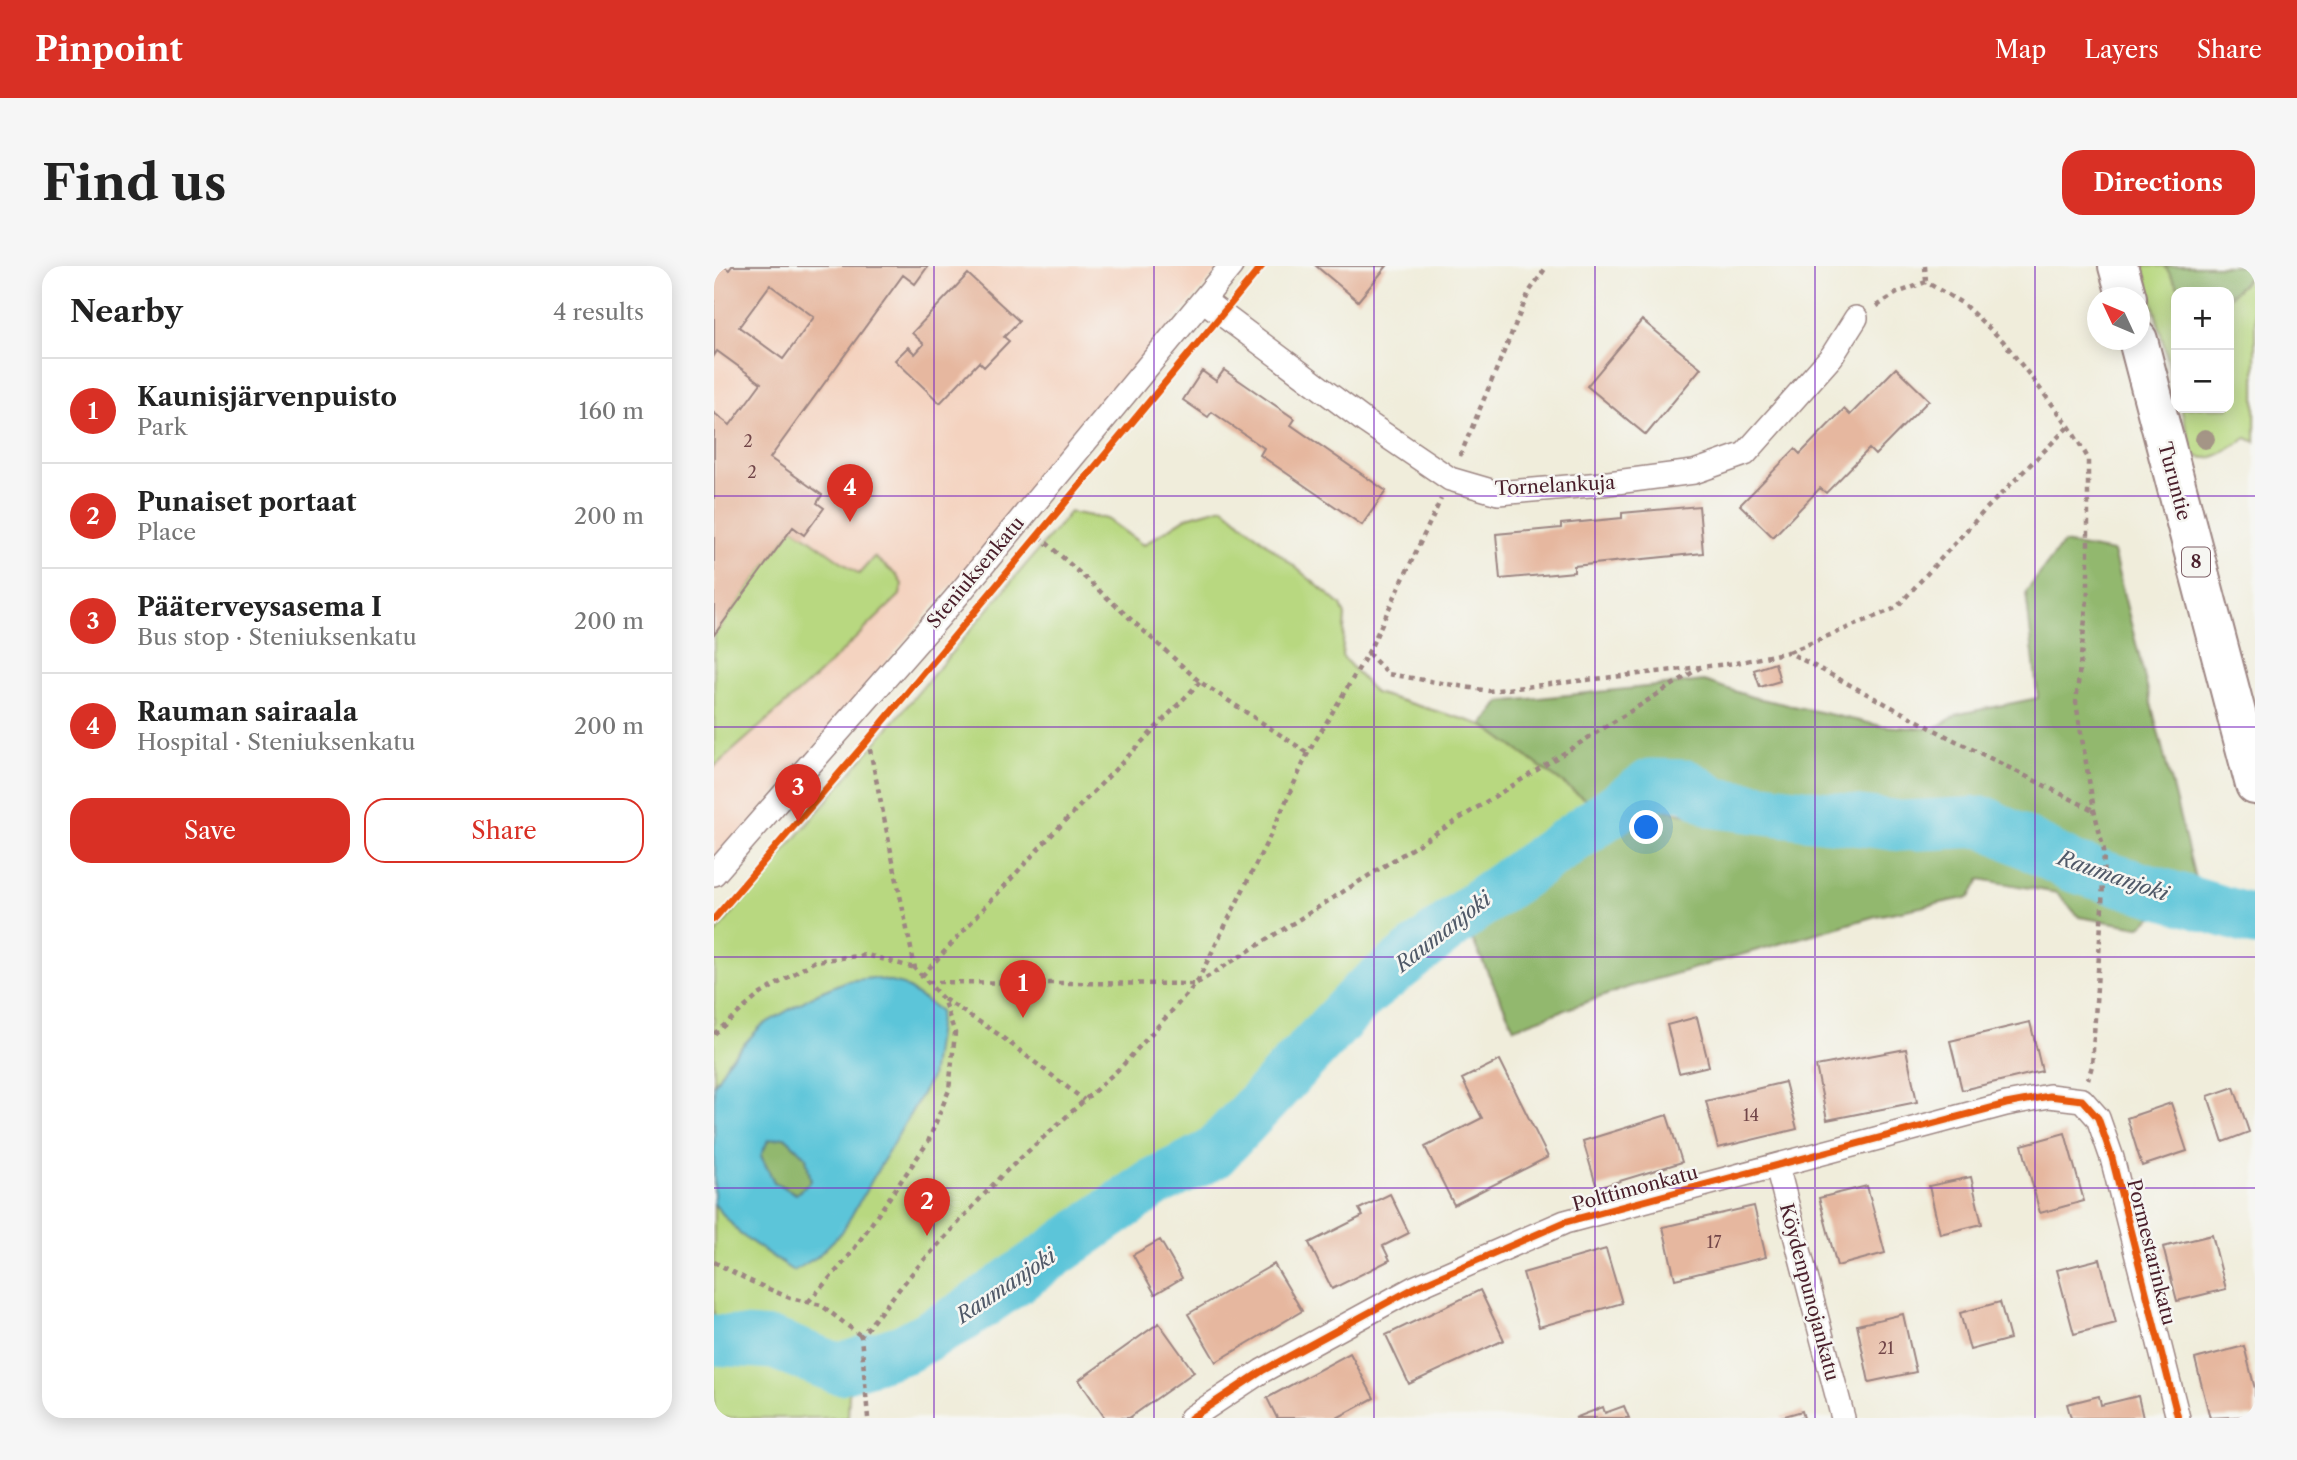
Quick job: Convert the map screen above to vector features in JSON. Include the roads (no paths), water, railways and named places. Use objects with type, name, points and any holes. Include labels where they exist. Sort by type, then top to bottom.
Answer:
[{"type":"highway","points":[[2118,266],[2124,287]]},
{"type":"highway","name":"Turuntie","points":[[2141,350],[2255,785]]},
{"type":"street","name":"Steniuksenkatu","points":[[714,874],[954,600],[1231,266]]},
{"type":"street","name":"Tornelankuja","points":[[1203,300],[1366,422],[1450,479],[1498,493],[1694,472],[1745,454],[1832,356],[1856,318]]},
{"type":"street","name":"Polttimonkatu","points":[[1191,1418],[1262,1371],[1414,1288],[1564,1222],[2006,1104],[2049,1096],[2082,1100]]},
{"type":"street","name":"Pormestarinkatu","points":[[2082,1100],[2098,1118],[2112,1158],[2178,1418]]},
{"type":"street","name":"Köydenpunojankatu","points":[[1777,1166],[1843,1418]]},
{"type":"water","points":[[873,978],[903,985],[940,1011],[931,1078],[842,1232],[817,1257],[793,1271],[740,1234],[714,1204],[714,1085],[728,1061],[761,1026],[818,993],[846,981]],"holes":[[[785,1137],[806,1157],[811,1181],[796,1194],[774,1182],[761,1156],[768,1140]]]},
{"type":"waterway","name":"Raumanjoki","points":[[714,1340],[774,1344],[839,1369],[904,1349],[962,1317],[1152,1184],[1213,1154],[1364,993],[1478,904],[1651,784],[1687,785],[1716,803],[1901,826],[1985,822],[2073,867],[2255,921]]},
{"type":"place","name":"Rauman sairaala","points":[[850,522]]},
{"type":"place","name":"Pääterveysasema I","points":[[798,822]]},
{"type":"place","name":"Kaunisjärvenpuisto","points":[[1023,1018]]},
{"type":"place","name":"Punaiset portaat","points":[[927,1236]]}]
